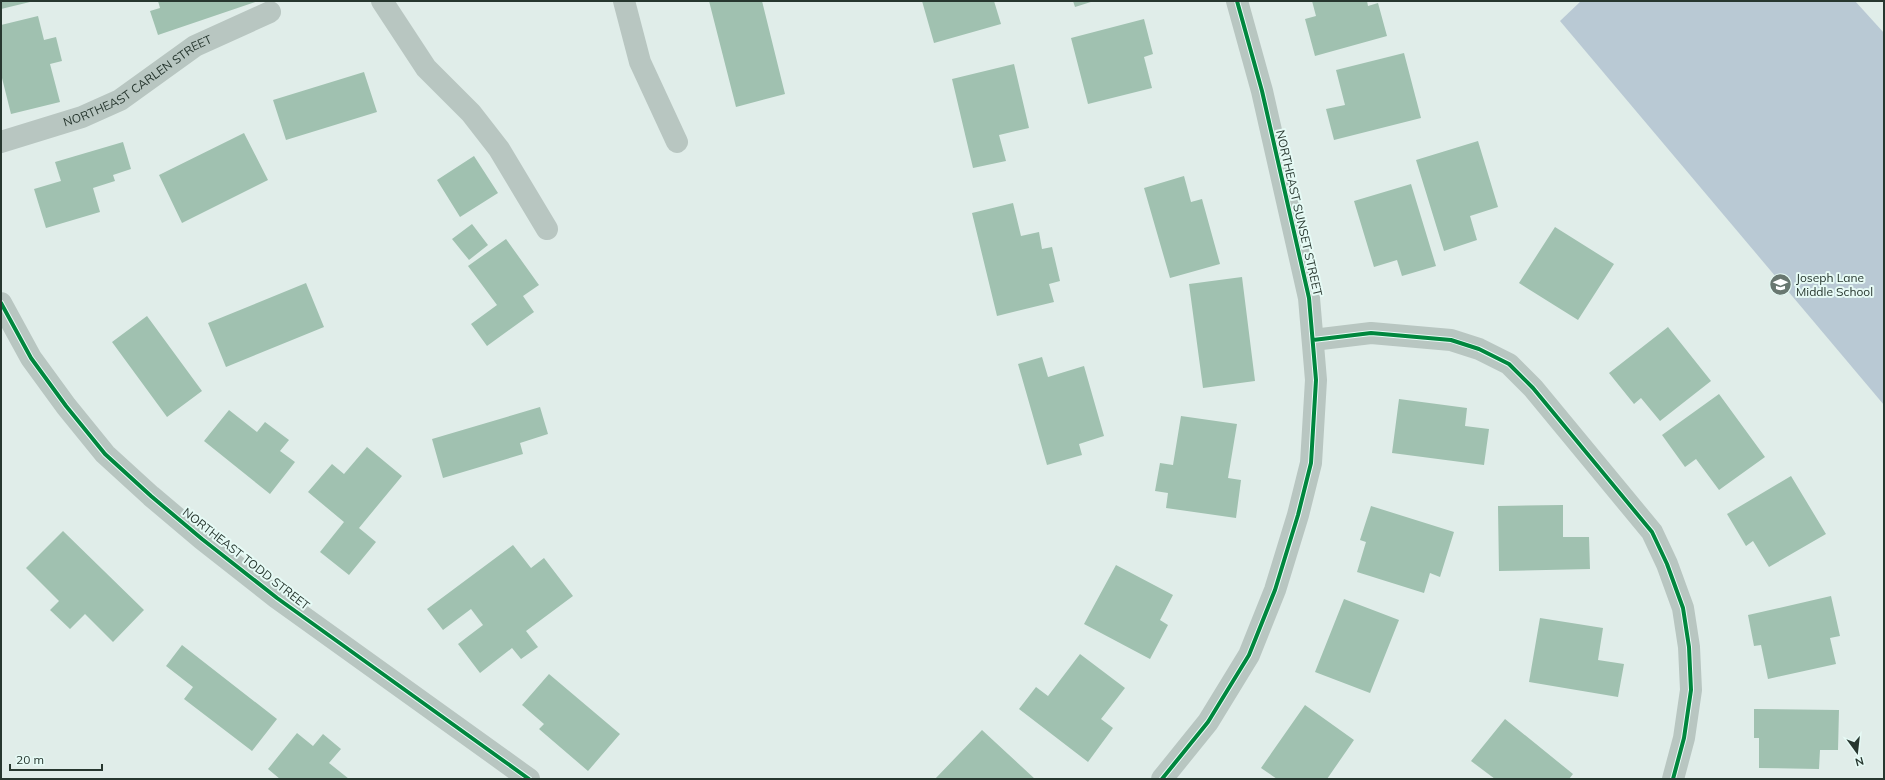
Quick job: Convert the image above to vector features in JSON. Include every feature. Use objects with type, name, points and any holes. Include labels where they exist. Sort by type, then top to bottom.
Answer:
[{"type":"street","points":[[382,1],[426,68],[471,114],[499,149],[546,229]]},
{"type":"street","points":[[624,1],[640,62],[677,142]]},
{"type":"street","name":"NORTHEAST SUNSET STREET","points":[[1162,779],[1208,722],[1249,656],[1275,590],[1298,515],[1311,463],[1316,380],[1307,290],[1262,91],[1237,1]]},
{"type":"street","name":"NORTHEAST CARLEN STREET","points":[[1,142],[82,117],[120,100],[195,46],[270,12]]},
{"type":"street","name":"NORTHEAST TODD STREET","points":[[1,303],[31,358],[66,406],[105,454],[151,496],[202,539],[277,598],[529,779]]},
{"type":"street","points":[[1312,340],[1371,333],[1451,340],[1479,349],[1509,364],[1533,388],[1652,532],[1667,564],[1683,608],[1689,647],[1691,690],[1684,738],[1672,779]]},
{"type":"shaded area","points":[[1581,1],[1855,1],[1884,33],[1884,405],[1560,21]]},
{"type":"building","points":[[1,1],[29,1],[30,2],[1,9]]},
{"type":"building","points":[[158,1],[258,1],[158,35],[150,11],[160,8]]},
{"type":"building","points":[[709,1],[762,1],[785,94],[736,107]]},
{"type":"building","points":[[922,1],[994,1],[1001,24],[934,43]]},
{"type":"building","points":[[1073,1],[1094,1],[1075,7]]},
{"type":"building","points":[[1312,1],[1367,1],[1368,6],[1378,3],[1387,36],[1315,56],[1305,19],[1316,16]]},
{"type":"building","points":[[38,16],[44,40],[56,37],[62,61],[50,64],[60,102],[11,114],[1,74],[1,25]]},
{"type":"building","points":[[1144,19],[1153,54],[1144,57],[1152,88],[1088,104],[1071,38]]},
{"type":"building","points":[[1404,53],[1421,118],[1334,140],[1326,109],[1345,105],[1336,70]]},
{"type":"building","points":[[1014,64],[1029,128],[999,135],[1006,161],[973,168],[952,79]]},
{"type":"building","points":[[364,72],[377,112],[286,140],[273,100]]},
{"type":"building","points":[[244,133],[268,180],[182,223],[159,175]]},
{"type":"building","points":[[1478,141],[1498,207],[1470,216],[1477,240],[1444,251],[1416,160]]},
{"type":"building","points":[[123,142],[131,169],[113,175],[115,181],[93,188],[100,212],[46,228],[34,189],[61,181],[55,162]]},
{"type":"building","points":[[474,156],[498,193],[460,217],[437,180]]},
{"type":"building","points":[[1184,176],[1191,202],[1202,199],[1220,264],[1170,278],[1144,188]]},
{"type":"building","points":[[1411,184],[1436,266],[1402,276],[1397,260],[1374,267],[1354,201]]},
{"type":"building","points":[[1013,203],[1021,236],[1039,232],[1042,249],[1052,247],[1060,281],[1049,284],[1054,302],[997,316],[972,213]]},
{"type":"building","points":[[472,224],[488,245],[469,260],[452,239]]},
{"type":"building","points":[[1555,227],[1614,264],[1578,320],[1519,283]]},
{"type":"building","points":[[506,239],[539,285],[523,296],[534,312],[487,346],[471,324],[497,305],[468,266]]},
{"type":"building","points":[[1242,277],[1255,381],[1203,388],[1189,284]]},
{"type":"building","points":[[306,283],[324,327],[226,367],[208,323]]},
{"type":"building","points":[[147,316],[202,391],[167,417],[112,342]]},
{"type":"building","points":[[1668,327],[1711,381],[1660,421],[1641,398],[1634,404],[1609,373]]},
{"type":"building","points":[[1042,357],[1048,377],[1084,366],[1104,436],[1079,444],[1082,455],[1047,465],[1018,364]]},
{"type":"building","points":[[1719,394],[1765,457],[1719,490],[1696,459],[1685,467],[1662,435]]},
{"type":"building","points":[[1399,399],[1467,408],[1465,426],[1489,429],[1484,465],[1392,453]]},
{"type":"building","points":[[540,407],[548,434],[520,443],[523,454],[443,478],[432,439]]},
{"type":"building","points":[[229,410],[257,432],[265,422],[289,440],[280,451],[295,462],[270,494],[204,441]]},
{"type":"building","points":[[1181,416],[1237,424],[1228,478],[1241,480],[1236,518],[1166,508],[1168,493],[1155,491],[1160,463],[1173,465]]},
{"type":"building","points":[[367,447],[402,476],[359,528],[376,542],[349,575],[320,552],[344,522],[308,492],[332,464],[344,474]]},
{"type":"building","points":[[1791,476],[1826,534],[1769,567],[1753,541],[1746,546],[1727,514]]},
{"type":"building","points":[[1563,505],[1563,537],[1589,537],[1590,569],[1499,571],[1498,506]]},
{"type":"building","points":[[1371,506],[1454,532],[1440,577],[1430,573],[1424,593],[1357,572],[1366,542],[1360,540]]},
{"type":"building","points":[[63,531],[144,610],[113,642],[85,614],[70,629],[50,610],[59,601],[26,568]]},
{"type":"building","points":[[513,545],[531,568],[544,558],[573,596],[526,631],[538,647],[521,659],[512,648],[480,673],[458,644],[483,625],[471,609],[443,630],[427,609]]},
{"type":"building","points":[[1116,565],[1173,595],[1160,620],[1168,625],[1150,659],[1084,624]]},
{"type":"building","points":[[1831,596],[1840,636],[1830,638],[1836,664],[1768,679],[1761,645],[1754,646],[1748,615]]},
{"type":"building","points":[[1344,599],[1399,620],[1370,693],[1315,672]]},
{"type":"building","points":[[1540,618],[1603,628],[1598,660],[1624,664],[1618,697],[1529,682]]},
{"type":"building","points":[[182,645],[277,719],[252,751],[184,699],[193,687],[166,666]]},
{"type":"building","points":[[1080,654],[1125,688],[1101,719],[1113,728],[1088,762],[1019,709],[1036,687],[1048,696]]},
{"type":"building","points":[[549,674],[620,734],[588,771],[539,729],[544,724],[522,705]]},
{"type":"building","points":[[1305,705],[1354,740],[1327,779],[1277,779],[1261,768]]},
{"type":"building","points":[[1754,709],[1839,710],[1838,750],[1820,750],[1819,769],[1759,768],[1759,738],[1754,738]]},
{"type":"building","points":[[1505,719],[1573,774],[1569,779],[1495,779],[1471,761]]},
{"type":"building","points":[[982,730],[1035,779],[935,779]]},
{"type":"building","points":[[297,733],[313,746],[323,734],[341,749],[329,763],[349,779],[280,779],[268,769]]},
{"type":"cycle path","points":[[1162,779],[1208,722],[1249,655],[1275,590],[1298,515],[1311,463],[1316,380],[1309,298],[1262,91],[1237,1]]},
{"type":"cycle path","points":[[1,303],[31,358],[66,406],[105,454],[151,496],[202,539],[277,598],[529,779]]},
{"type":"cycle path","points":[[1313,340],[1371,333],[1451,340],[1479,349],[1509,364],[1533,388],[1652,532],[1667,564],[1683,608],[1689,647],[1691,690],[1684,738],[1673,779]]},
{"type":"place","name":"Joseph Lane Middle School","points":[[1780,285]]}]
